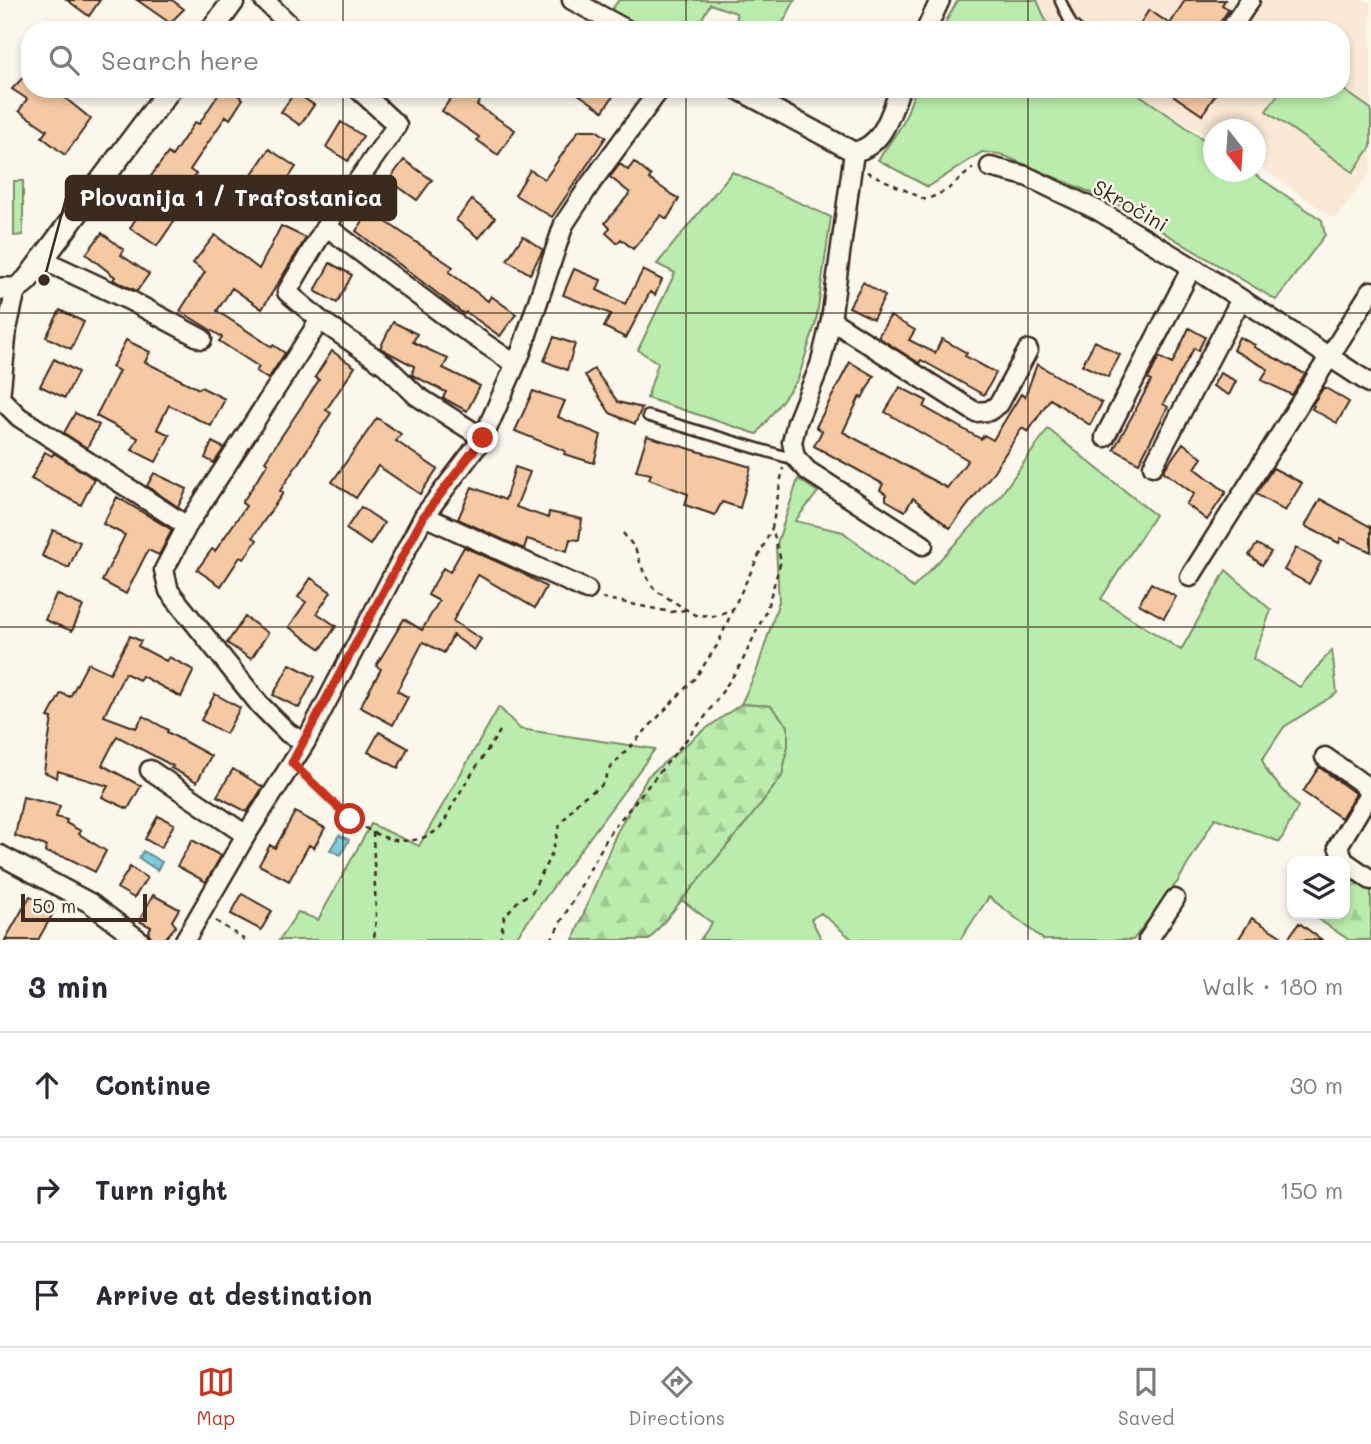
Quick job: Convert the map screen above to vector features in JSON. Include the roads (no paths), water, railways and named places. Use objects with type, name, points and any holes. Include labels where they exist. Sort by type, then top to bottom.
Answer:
[{"type":"street","points":[[218,21],[233,0]]},
{"type":"street","points":[[264,0],[286,21]]},
{"type":"street","points":[[572,0],[610,21]]},
{"type":"street","points":[[930,21],[940,0]]},
{"type":"street","points":[[1236,21],[1250,0]]},
{"type":"street","points":[[163,98],[27,280],[8,289],[0,398],[19,417],[187,526]]},
{"type":"street","points":[[368,98],[397,125],[326,226],[287,292],[320,320],[385,365],[417,396],[483,438]]},
{"type":"street","points":[[186,940],[246,835],[305,743],[424,516],[483,438],[515,363],[564,224],[654,98]]},
{"type":"street","points":[[752,98],[854,159]]},
{"type":"street","points":[[897,98],[883,133],[854,159],[831,320],[820,365],[797,422],[791,457],[808,471],[923,545]]},
{"type":"street","name":"Skročini","points":[[990,167],[1026,176],[1099,211],[1192,267],[1371,384]]},
{"type":"street","points":[[326,226],[435,308],[515,363]]},
{"type":"street","points":[[41,260],[131,301],[202,339]]},
{"type":"street","points":[[1105,437],[1192,267]]},
{"type":"street","points":[[1190,577],[1371,291]]},
{"type":"street","points":[[1153,466],[1241,299]]},
{"type":"street","points":[[305,743],[288,733],[260,705],[169,591],[164,570],[187,526],[320,320]]},
{"type":"street","points":[[831,320],[975,412],[989,411],[999,404],[1028,350]]},
{"type":"street","points":[[424,516],[587,590]]},
{"type":"street","points":[[1325,757],[1363,784],[1369,794],[1338,846],[1344,860],[1371,880]]},
{"type":"street","points":[[150,770],[246,835]]},
{"type":"street","points":[[0,855],[90,903],[139,940]]},
{"type":"street","points":[[1148,940],[1175,899]]},
{"type":"lane","points":[[1060,0],[1070,21]]},
{"type":"lane","points":[[648,416],[791,457]]},
{"type":"water","points":[[339,835],[349,840],[341,855],[330,850]]},
{"type":"water","points":[[143,851],[162,862],[157,870],[139,858]]},
{"type":"place","name":"Plovanija 1 / Trafostanica","points":[[44,280]]}]
